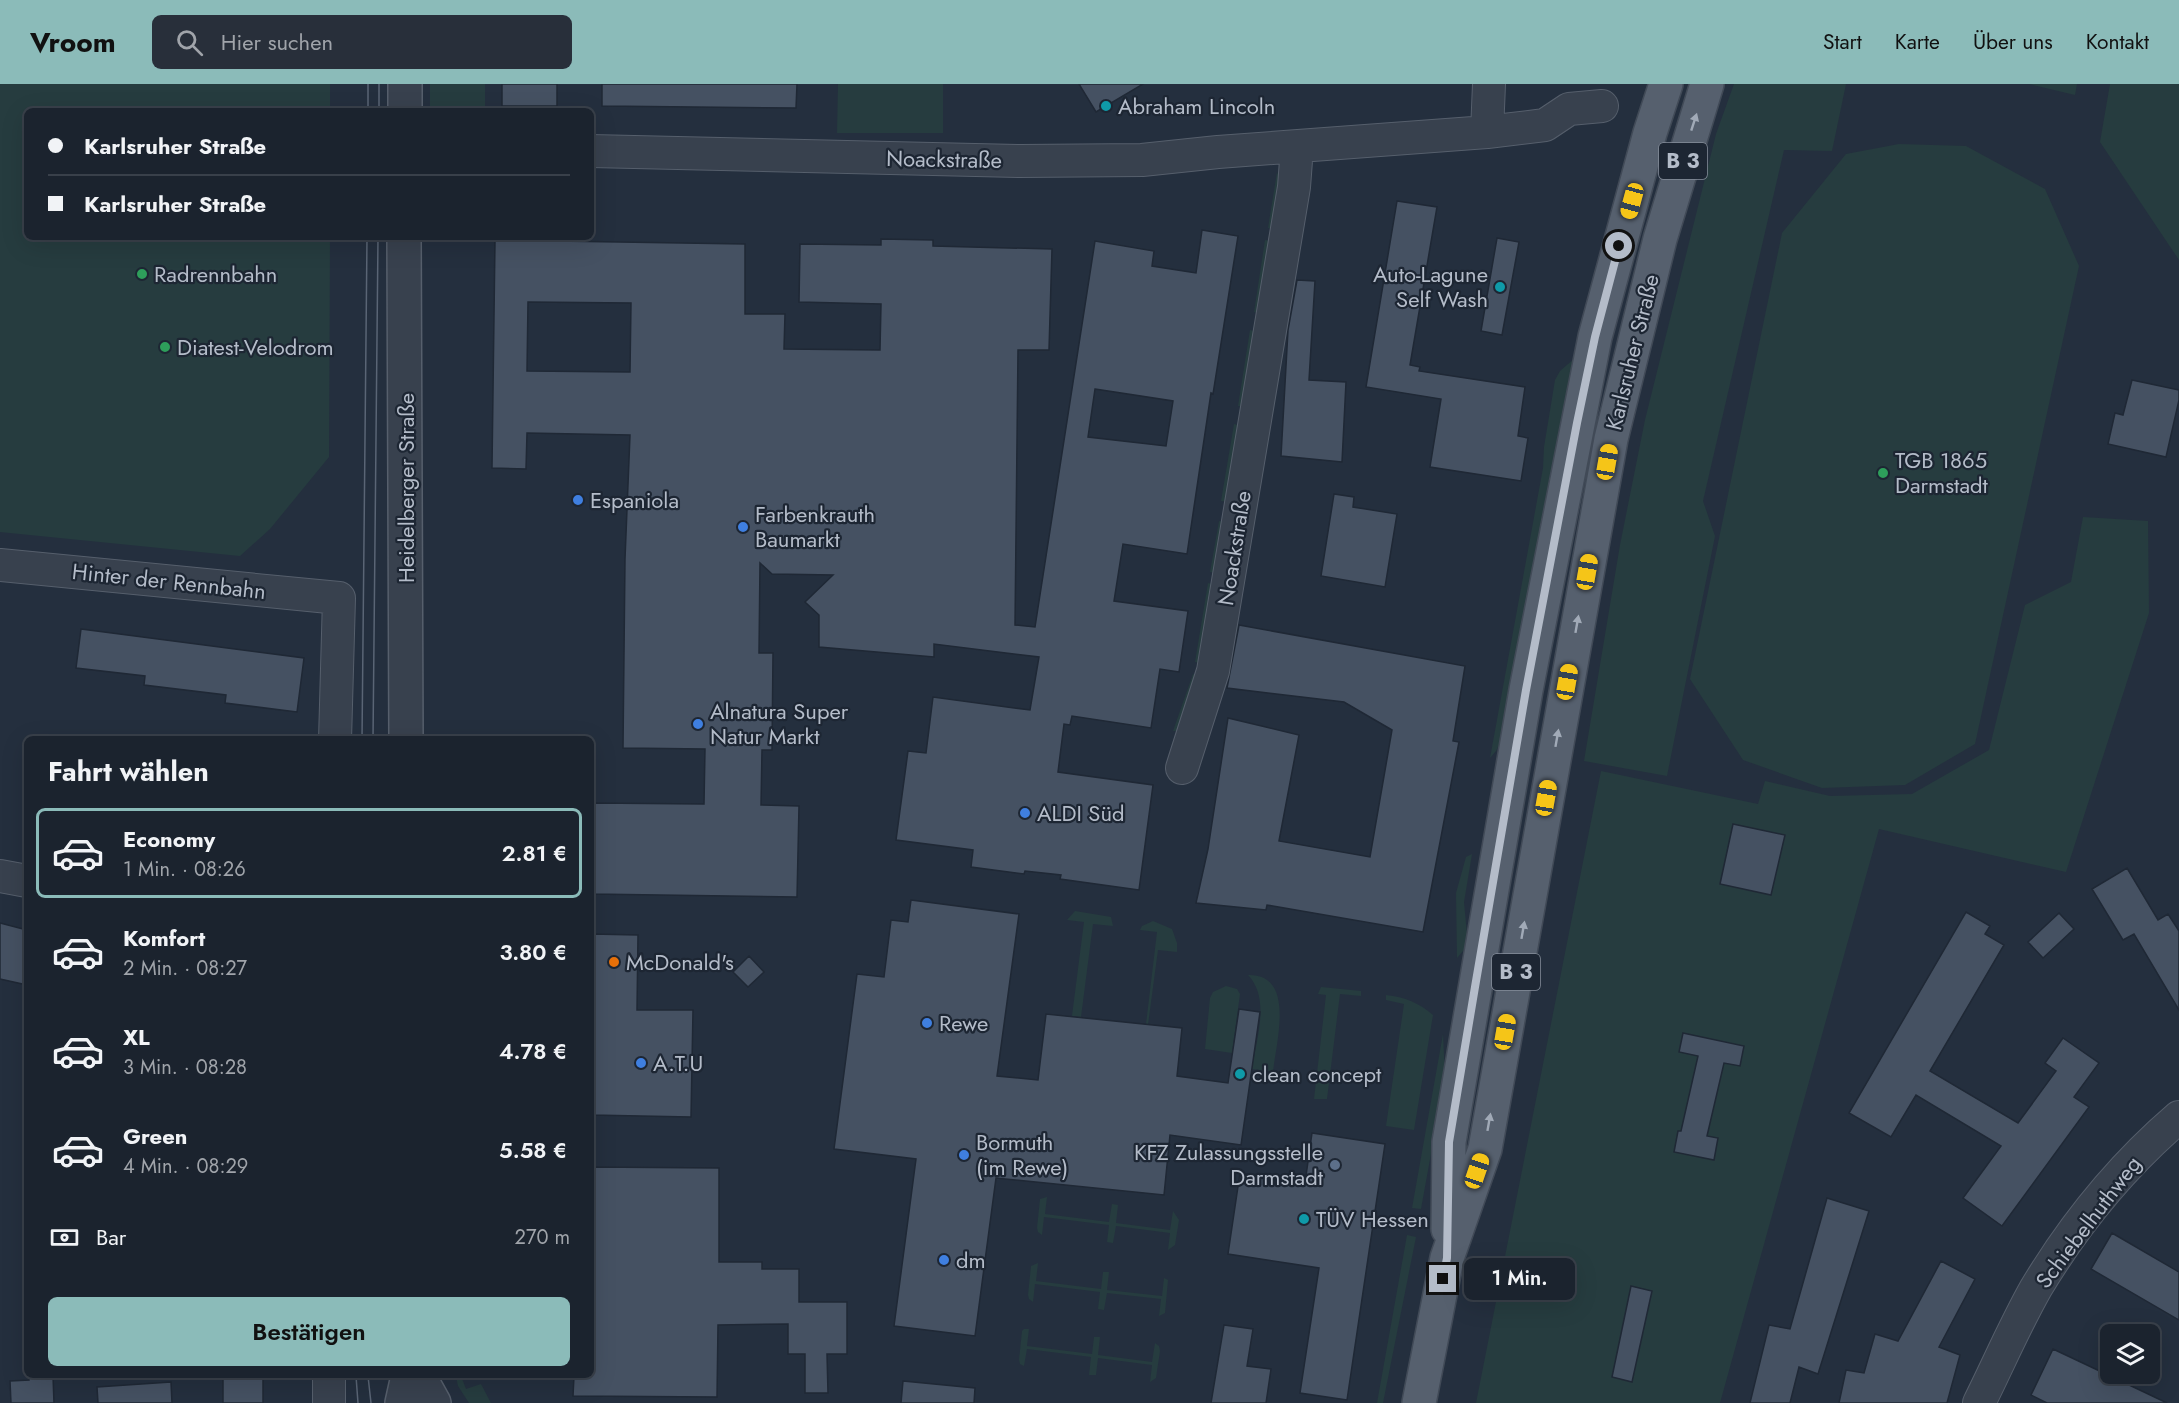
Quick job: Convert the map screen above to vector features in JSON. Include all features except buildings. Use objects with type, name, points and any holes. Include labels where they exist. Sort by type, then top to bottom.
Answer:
[{"type":"main road","name":"Karlsruher Straße","points":[[1447,1258],[1449,1142],[1528,679],[1595,337],[1650,133],[1666,84]]},
{"type":"main road","name":"Karlsruher Straße","points":[[1419,1403],[1447,1258],[1485,1149],[1611,440],[1660,239],[1707,84]]},
{"type":"street","points":[[405,84],[405,108]]},
{"type":"street","points":[[1487,132],[1489,84]]},
{"type":"street","name":"Noackstraße","points":[[594,152],[1076,161],[1142,160],[1487,132],[1545,125],[1569,109],[1602,106]]},
{"type":"street","name":"Noackstraße","points":[[1182,768],[1213,671],[1294,187],[1297,147]]},
{"type":"street","name":"Heidelberger Straße","points":[[405,240],[406,736]]},
{"type":"street","name":"Hinter der Rennbahn","points":[[0,565],[339,598],[335,736]]},
{"type":"street","points":[[0,876],[24,880]]},
{"type":"street","name":"Schiebelhuthweg","points":[[1979,1403],[2035,1290],[2055,1257],[2106,1191],[2149,1143],[2179,1117]]},
{"type":"street","points":[[329,1378],[329,1403]]},
{"type":"street","points":[[402,1403],[408,1378]]},
{"type":"street","points":[[412,1378],[415,1403]]},
{"type":"street","points":[[420,1378],[434,1403]]},
{"type":"green space","name":"Radrennbahn","points":[[0,84],[330,84],[330,108],[24,108],[24,240],[330,240],[329,457],[270,529],[240,556],[0,532]]},
{"type":"green space","points":[[430,84],[485,84],[485,108],[430,108]]},
{"type":"green space","points":[[838,84],[943,84],[943,133],[837,133]]},
{"type":"green space","points":[[1734,84],[1846,84],[1832,151],[1784,150],[1703,501],[1715,536],[1667,776],[1584,761],[1620,545],[1645,420],[1716,134]]},
{"type":"green space","points":[[2029,84],[2077,84],[2075,95]]},
{"type":"green space","points":[[2110,84],[2179,84],[2179,260],[2100,142]]},
{"type":"green space","name":"TGB 1865 Darmstadt","points":[[1899,144],[1966,146],[2045,189],[2079,266],[1975,744],[1905,785],[1822,788],[1743,760],[1690,679],[1782,233],[1846,154]]},
{"type":"green space","points":[[1277,172],[1281,182],[1276,229],[1268,228]]},
{"type":"green space","points":[[1265,240],[1273,241],[1261,314],[1254,312]]},
{"type":"green space","points":[[1250,330],[1258,332],[1246,407],[1238,406]]},
{"type":"green space","points":[[1575,358],[1504,735],[1490,758],[1543,468],[1544,447],[1555,380],[1560,371]]},
{"type":"green space","points":[[1234,424],[1242,426],[1229,502],[1221,501]]},
{"type":"green space","points":[[2083,517],[2148,521],[2149,613],[2066,872],[1879,829],[1720,1403],[1476,1403],[1601,771],[1758,804],[1765,781],[1830,796],[1912,794],[1989,750],[2025,605],[2071,582]]},
{"type":"green space","points":[[1219,521],[1226,522],[1217,573],[1210,572]]},
{"type":"green space","points":[[1208,583],[1215,585],[1202,663],[1195,662]]},
{"type":"green space","points":[[1193,674],[1201,675],[1181,731],[1173,731]]},
{"type":"green space","points":[[1472,854],[1464,902],[1468,945],[1457,958],[1456,893],[1466,857]]},
{"type":"green space","points":[[1075,911],[1111,917],[1113,926],[1093,924],[1081,1017],[1072,1016],[1084,922],[1067,920]]},
{"type":"green space","points":[[1153,921],[1172,929],[1177,943],[1177,952],[1158,950],[1148,1025],[1146,1024],[1157,932],[1140,930],[1142,926]]},
{"type":"green space","points":[[1248,975],[1263,978],[1273,986],[1278,997],[1279,1028],[1273,1072],[1252,1069],[1259,1033],[1260,1008],[1255,985]]},
{"type":"green space","points":[[1226,986],[1237,989],[1240,994],[1232,1053],[1205,1049],[1210,998],[1213,992]]},
{"type":"green space","points":[[1321,987],[1361,991],[1361,996],[1340,994],[1327,1099],[1314,1099],[1326,995],[1318,994]]},
{"type":"green space","points":[[1386,995],[1411,1001],[1433,1015],[1414,1130],[1386,1126],[1404,1004],[1386,1000]]},
{"type":"green space","points":[[1443,1034],[1445,1076],[1421,1209],[1412,1208]]},
{"type":"green space","points":[[1047,1197],[1045,1214],[1109,1222],[1112,1204],[1118,1205],[1116,1223],[1170,1230],[1173,1211],[1179,1220],[1175,1245],[1168,1250],[1170,1233],[1116,1226],[1113,1243],[1107,1242],[1109,1225],[1044,1217],[1042,1235],[1037,1228],[1040,1199]]},
{"type":"green space","points":[[1407,1235],[1416,1237],[1383,1403],[1377,1403]]},
{"type":"green space","points":[[1038,1263],[1036,1281],[1101,1289],[1103,1272],[1109,1272],[1107,1290],[1162,1296],[1164,1278],[1168,1280],[1165,1313],[1159,1316],[1161,1299],[1107,1293],[1104,1310],[1098,1309],[1100,1292],[1035,1284],[1033,1302],[1028,1295],[1031,1266]]},
{"type":"green space","points":[[1024,1329],[1029,1329],[1027,1346],[1092,1354],[1094,1337],[1100,1337],[1098,1355],[1152,1362],[1155,1343],[1159,1346],[1160,1351],[1156,1378],[1150,1382],[1152,1365],[1098,1358],[1096,1375],[1089,1375],[1091,1357],[1027,1349],[1024,1366],[1019,1360]]},
{"type":"green space","points":[[456,1378],[462,1378],[466,1389],[481,1384],[491,1403],[469,1403],[458,1386]]},
{"type":"tram line","points":[[368,84],[368,108]]},
{"type":"tram line","points":[[379,84],[379,108]]},
{"type":"tram line","points":[[362,736],[367,240]]},
{"type":"tram line","points":[[373,736],[378,240]]},
{"type":"tram line","points":[[356,1378],[358,1403]]},
{"type":"tram line","points":[[368,1378],[371,1403]]},
{"type":"place","name":"Abraham Lincoln","points":[[1106,106]]},
{"type":"place","name":"Radrennbahn","points":[[142,274]]},
{"type":"place","name":"Auto-Lagune Self Wash","points":[[1500,287]]},
{"type":"place","name":"Diatest-Velodrom","points":[[165,347]]},
{"type":"place","name":"TGB 1865 Darmstadt","points":[[1883,473]]},
{"type":"place","name":"Espaniola","points":[[578,500]]},
{"type":"place","name":"Farbenkrauth Baumarkt","points":[[743,527]]},
{"type":"place","name":"Alnatura Super Natur Markt","points":[[698,724]]},
{"type":"place","name":"ALDI Süd","points":[[1025,813]]},
{"type":"place","name":"McDonald's","points":[[614,962]]},
{"type":"place","name":"Rewe","points":[[927,1023]]},
{"type":"place","name":"A.T.U","points":[[641,1063]]},
{"type":"place","name":"clean concept","points":[[1240,1074]]},
{"type":"place","name":"Bormuth (im Rewe)","points":[[964,1155]]},
{"type":"place","name":"KFZ Zulassungsstelle Darmstadt","points":[[1335,1165]]},
{"type":"place","name":"TÜV Hessen","points":[[1304,1219]]},
{"type":"place","name":"dm","points":[[944,1260]]},
{"type":"route","points":[[1443,1279],[1447,1258],[1449,1142],[1475,987],[1526,690],[1577,423],[1595,337],[1619,246]]}]
